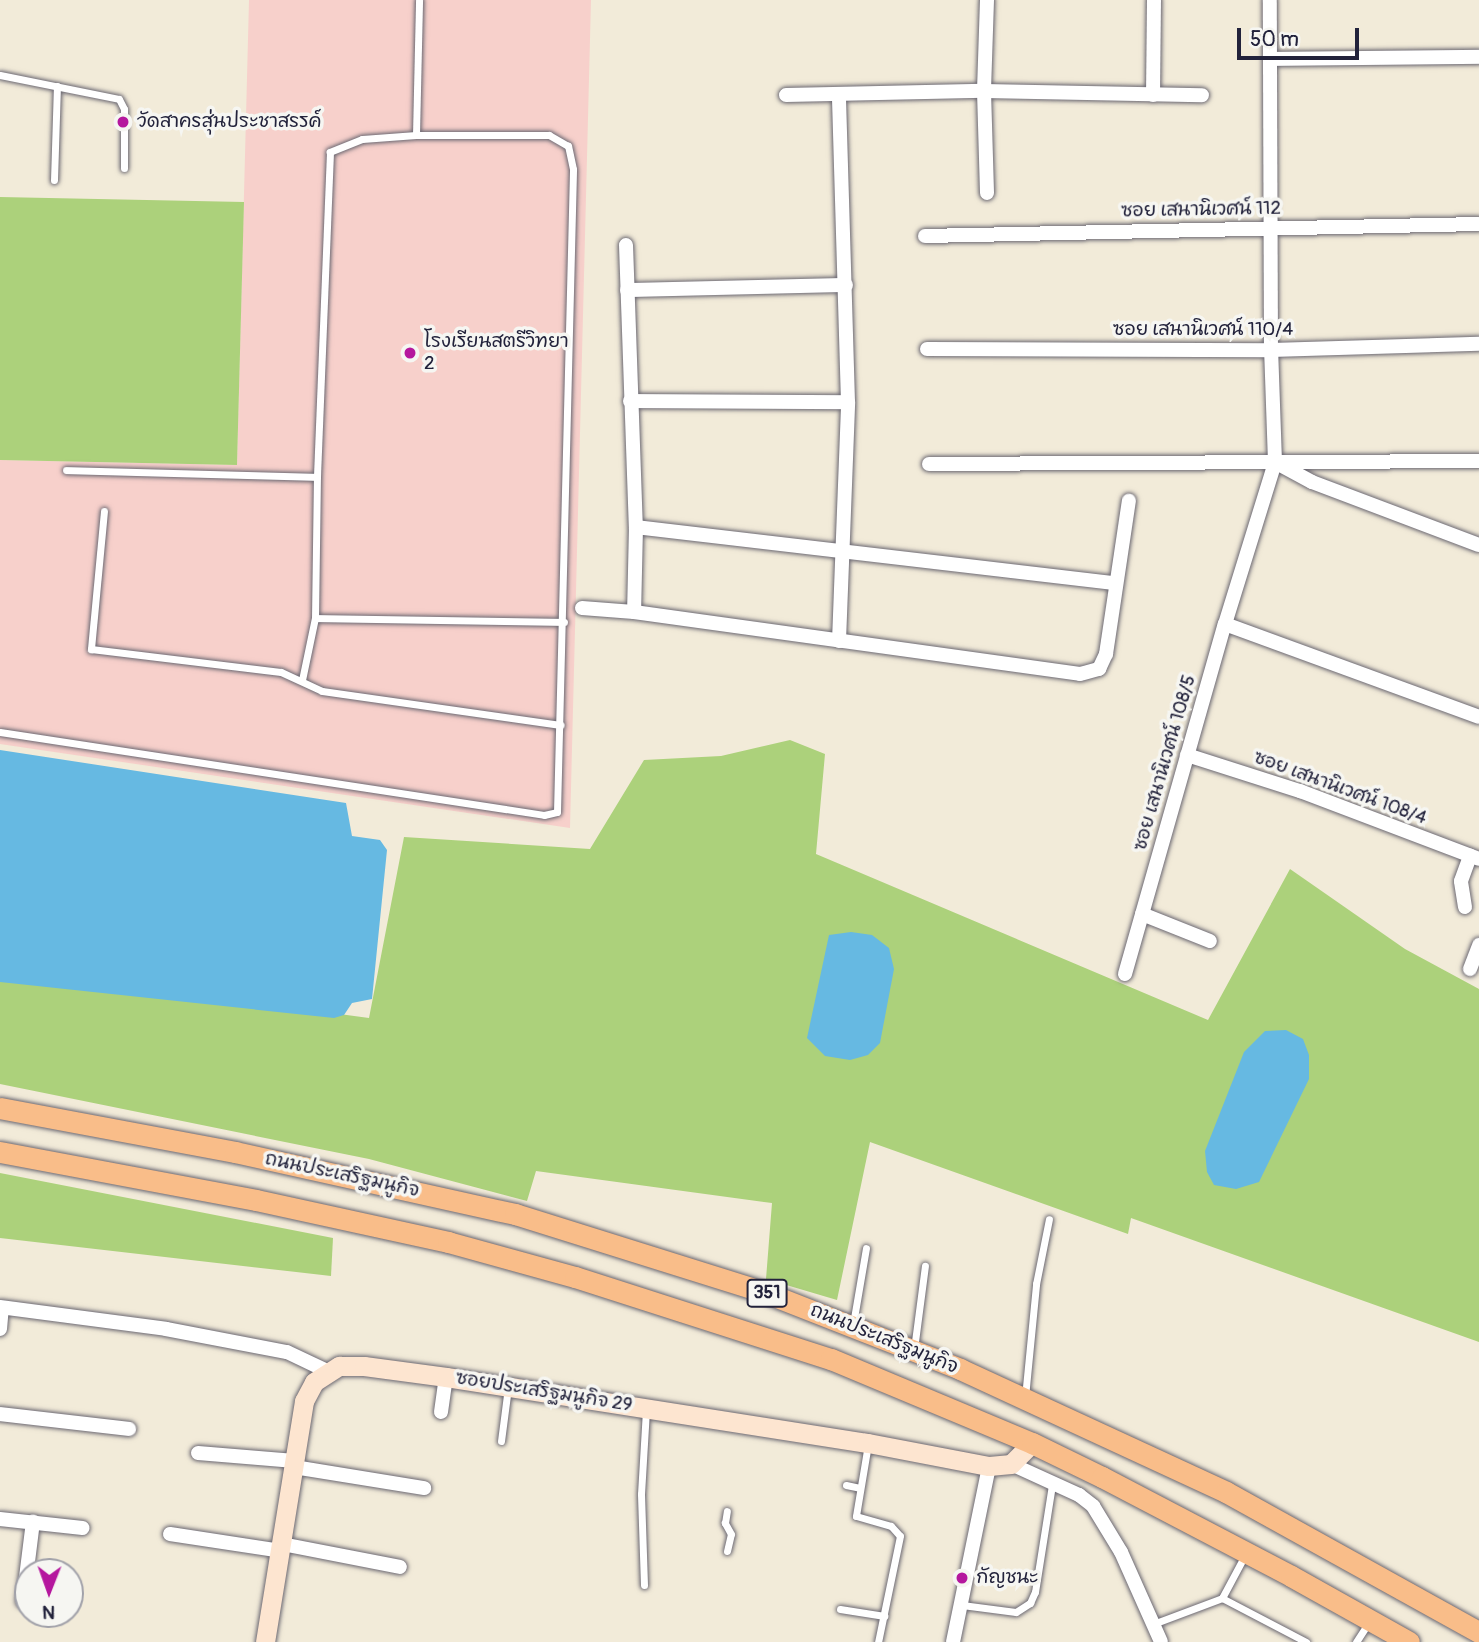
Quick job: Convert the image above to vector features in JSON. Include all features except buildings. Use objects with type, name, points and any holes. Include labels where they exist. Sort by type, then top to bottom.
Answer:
[{"type":"main road","name":"ถนนประเสริฐมนูกิจ","points":[[0,1108],[248,1155],[515,1214],[740,1284],[914,1349],[1025,1398],[1226,1492],[1473,1626]]},
{"type":"main road","name":"ถนนประเสริฐมนูกิจ","points":[[0,1152],[349,1220],[575,1277],[831,1359],[1032,1443],[1247,1552],[1409,1642]]},
{"type":"street","points":[[987,0],[984,91],[987,193]]},
{"type":"street","points":[[1153,94],[1154,0]]},
{"type":"street","name":"ซอย เสนานิเวศน์ 108/5","points":[[1125,974],[1224,624],[1275,462],[1271,350],[1270,0]]},
{"type":"street","points":[[1271,59],[1479,57]]},
{"type":"street","points":[[786,95],[984,91],[1202,95]]},
{"type":"street","points":[[839,94],[848,402],[845,552],[839,641]]},
{"type":"street","name":"ซอย เสนานิเวศน์ 112","points":[[925,236],[1479,224]]},
{"type":"street","points":[[626,245],[629,401],[636,527],[634,612]]},
{"type":"street","points":[[627,290],[846,285]]},
{"type":"street","name":"ซอย เสนานิเวศน์ 110/4","points":[[927,349],[1271,350],[1479,344]]},
{"type":"street","points":[[629,401],[848,402]]},
{"type":"street","points":[[929,464],[1479,461]]},
{"type":"street","points":[[1275,462],[1292,473],[1479,545]]},
{"type":"street","points":[[582,608],[634,612],[1080,674],[1098,669],[1106,654],[1129,501]]},
{"type":"street","points":[[636,527],[1116,583]]},
{"type":"street","points":[[1224,624],[1479,717]]},
{"type":"street","name":"ซอย เสนานิเวศน์ 108/4","points":[[1187,755],[1300,791],[1474,857]]},
{"type":"street","points":[[1465,907],[1461,881],[1474,857]]},
{"type":"street","points":[[1142,914],[1210,941]]},
{"type":"street","points":[[1470,969],[1479,945]]},
{"type":"street","points":[[0,1329],[1,1308],[146,1326],[287,1352],[327,1371],[314,1382],[304,1401],[265,1642]]},
{"type":"street","name":"ซอยประเสริฐมนูกิจ 29","points":[[327,1371],[339,1366],[364,1366],[446,1377],[868,1443],[989,1466],[1011,1464]]},
{"type":"street","points":[[441,1412],[446,1377]]},
{"type":"street","points":[[0,1414],[129,1429]]},
{"type":"street","points":[[1032,1443],[1011,1464],[1052,1485],[1079,1495],[1093,1506],[1121,1552],[1161,1642]]},
{"type":"street","points":[[198,1453],[294,1464],[424,1488]]},
{"type":"street","points":[[953,1642],[989,1466]]},
{"type":"street","points":[[0,1519],[83,1528]]},
{"type":"street","points":[[28,1558],[33,1522]]},
{"type":"street","points":[[170,1534],[400,1567]]},
{"type":"lane","points":[[416,135],[419,0]]},
{"type":"lane","points":[[0,75],[113,95],[119,99],[124,109],[124,168]]},
{"type":"lane","points":[[54,180],[57,86]]},
{"type":"lane","points":[[0,732],[550,816],[559,806],[573,169],[568,146],[549,135],[416,135],[362,139],[330,152],[317,477],[315,618],[302,680]]},
{"type":"lane","points":[[66,470],[317,477]]},
{"type":"lane","points":[[104,511],[91,649],[281,673],[322,691],[561,725]]},
{"type":"lane","points":[[315,618],[564,622]]},
{"type":"lane","points":[[1025,1398],[1036,1284],[1049,1219]]},
{"type":"lane","points":[[853,1325],[866,1248]]},
{"type":"lane","points":[[914,1349],[925,1266]]},
{"type":"lane","points":[[501,1440],[508,1387]]},
{"type":"lane","points":[[644,1585],[641,1494],[646,1408]]},
{"type":"lane","points":[[868,1443],[856,1516],[861,1520],[891,1526],[900,1536],[878,1642]]},
{"type":"lane","points":[[846,1485],[860,1488]]},
{"type":"lane","points":[[962,1605],[1016,1612],[1030,1603],[1035,1592],[1052,1485]]},
{"type":"lane","points":[[727,1511],[725,1523],[731,1534],[727,1551]]},
{"type":"lane","points":[[1153,1624],[1222,1598],[1247,1552]]},
{"type":"lane","points":[[1222,1598],[1306,1642]]},
{"type":"lane","points":[[840,1609],[884,1616]]},
{"type":"lane","points":[[1356,1642],[1371,1620]]},
{"type":"shaded area","name":"โรงเรียนสตรีวิทยา 2","points":[[249,0],[591,0],[570,828],[0,744],[0,460],[237,465]]},
{"type":"green space","points":[[0,197],[244,202],[237,465],[0,460]]},
{"type":"green space","points":[[790,740],[825,754],[816,854],[1208,1020],[1290,869],[1405,949],[1479,989],[1479,1342],[1131,1218],[1128,1234],[870,1142],[837,1300],[766,1279],[772,1203],[536,1171],[527,1201],[369,1159],[0,1084],[0,968],[369,1018],[404,837],[590,849],[644,760],[721,756]]},
{"type":"green space","points":[[0,1173],[333,1238],[331,1276],[0,1238]]},
{"type":"water","points":[[0,750],[346,803],[352,836],[380,840],[387,850],[372,999],[352,1003],[344,1015],[334,1018],[0,982]]},
{"type":"water","points":[[851,932],[872,935],[889,948],[894,969],[880,1043],[868,1055],[850,1060],[825,1056],[807,1038],[829,935]]},
{"type":"water","points":[[1286,1030],[1303,1039],[1309,1055],[1309,1079],[1259,1182],[1236,1189],[1214,1185],[1207,1172],[1205,1151],[1244,1052],[1265,1031]]},
{"type":"place","name":"วัดสาครสุ่นประชาสรรค์","points":[[123,122]]},
{"type":"place","name":"โรงเรียนสตรีวิทยา 2","points":[[410,353]]},
{"type":"place","name":"กัญชนะ","points":[[962,1578]]}]
